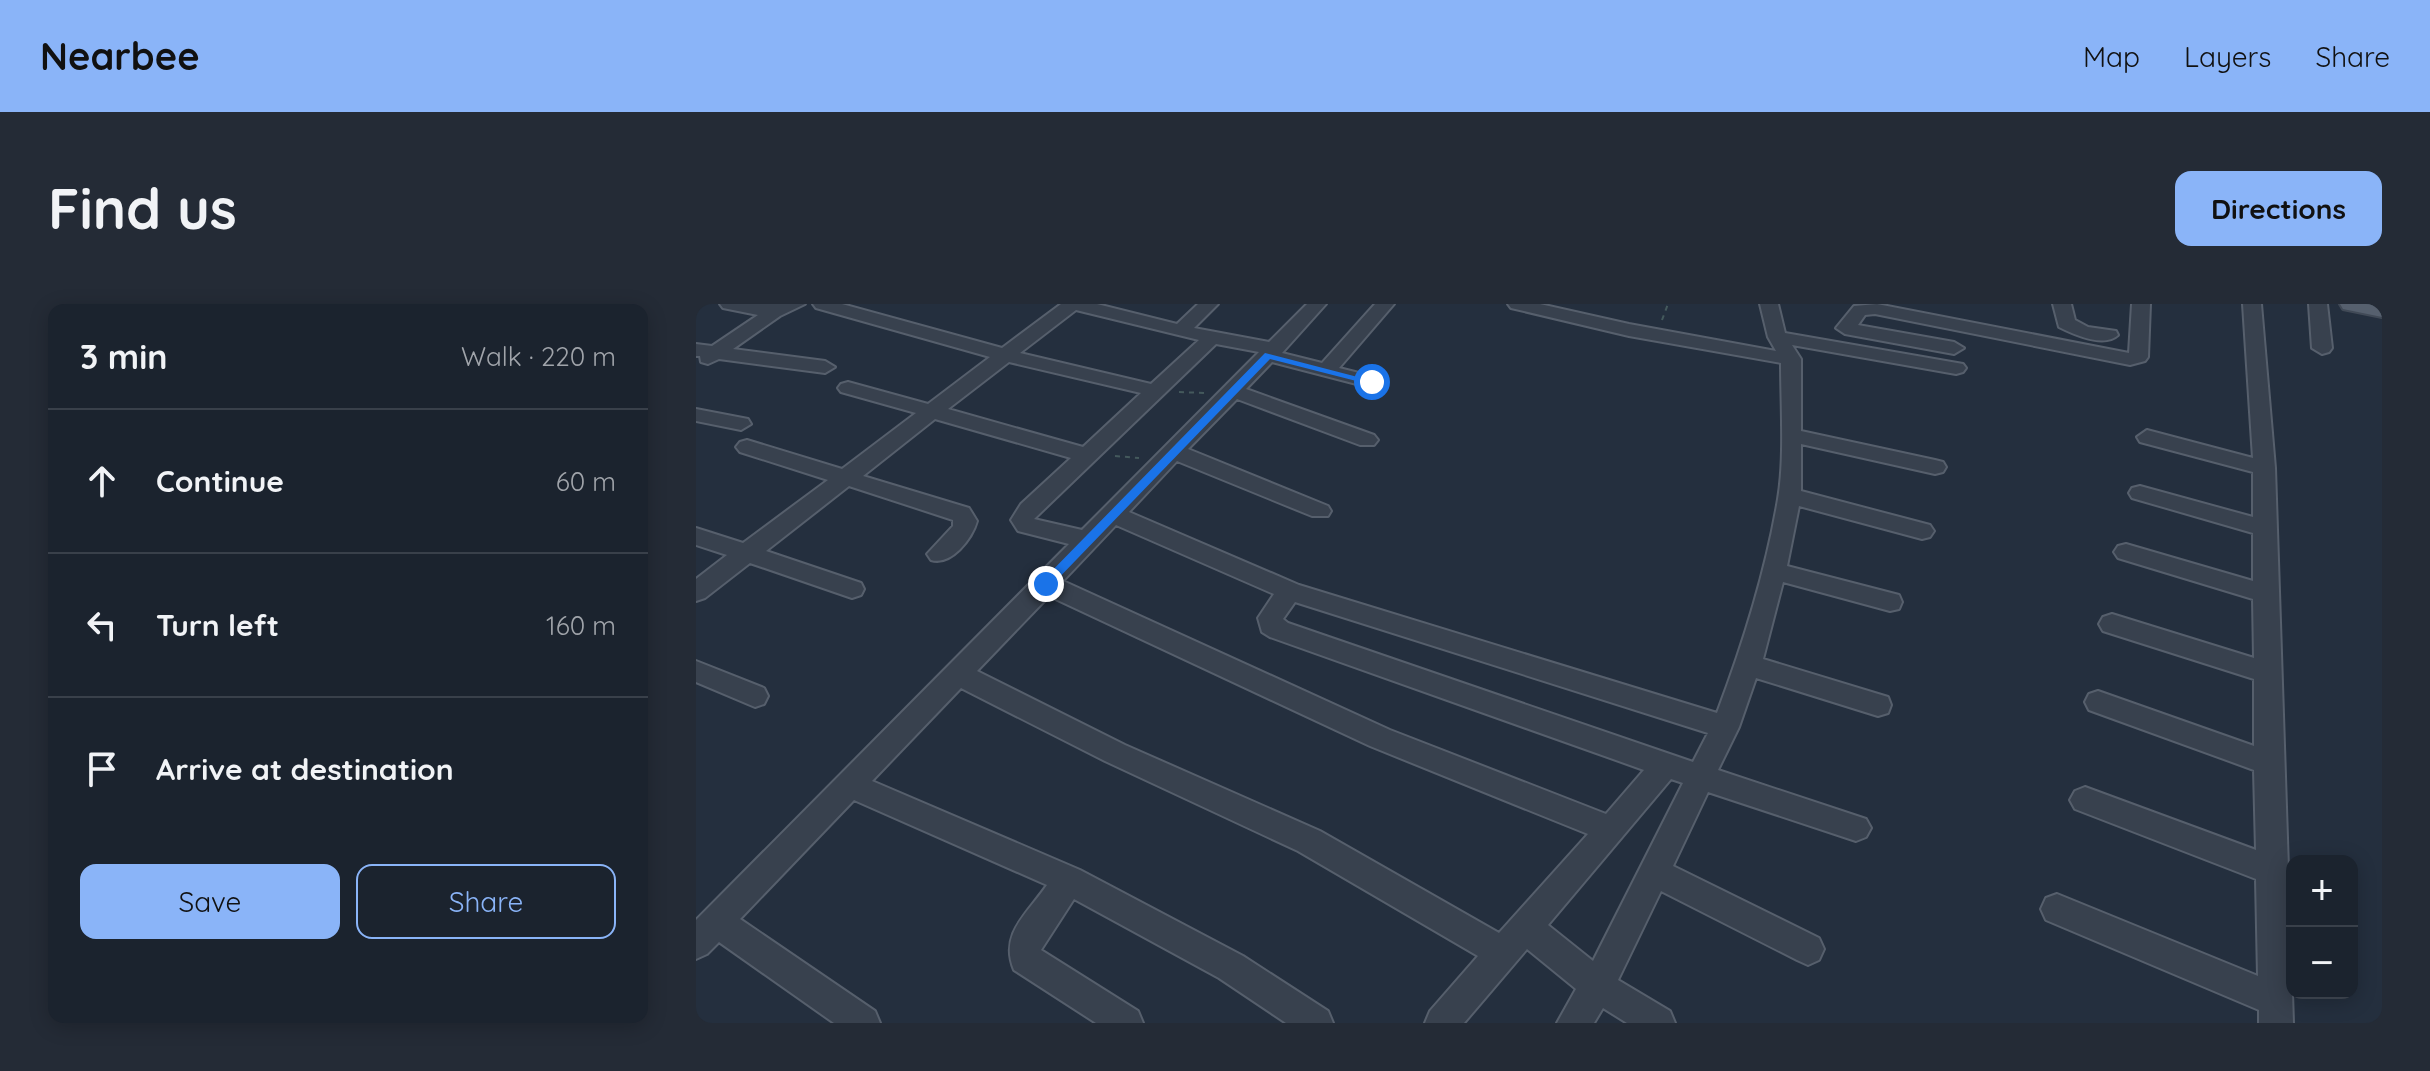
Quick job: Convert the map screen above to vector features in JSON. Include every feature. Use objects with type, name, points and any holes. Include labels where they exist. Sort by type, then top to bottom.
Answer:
[{"type":"main road","points":[[2351,304],[2382,310]]},
{"type":"street","points":[[729,304],[774,312]]},
{"type":"street","points":[[696,368],[706,352],[774,312],[796,304]]},
{"type":"street","points":[[822,304],[1005,355],[1156,391]]},
{"type":"street","points":[[696,592],[1073,304],[1120,309],[1181,330],[1272,352],[1325,372],[1372,382]]},
{"type":"street","points":[[1181,330],[1209,304]]},
{"type":"street","points":[[863,1023],[707,933],[1317,304]]},
{"type":"street","points":[[1325,372],[1385,304]]},
{"type":"street","points":[[1517,304],[1629,330],[1955,367]]},
{"type":"street","points":[[1574,1023],[1598,986],[1725,727],[1748,665],[1774,571],[1790,496],[1789,435],[1784,348],[1769,304]]},
{"type":"street","points":[[2062,304],[2066,323],[2084,332],[2109,335]]},
{"type":"street","points":[[1833,344],[1865,306],[2122,360],[2138,357],[2141,304]]},
{"type":"street","points":[[2057,909],[2276,1011],[2268,763],[2264,468],[2252,304]]},
{"type":"street","points":[[2318,304],[2322,348]]},
{"type":"street","points":[[1845,328],[1955,367]]},
{"type":"street","points":[[1088,540],[1026,525],[1022,520],[1029,509],[1212,338]]},
{"type":"street","points":[[1784,348],[1833,344],[1955,367]]},
{"type":"street","points":[[706,352],[825,367]]},
{"type":"street","points":[[848,388],[1087,455]]},
{"type":"street","points":[[1233,392],[1367,440]]},
{"type":"street","points":[[696,415],[741,424]]},
{"type":"street","points":[[1789,435],[1935,467]]},
{"type":"street","points":[[2147,437],[2264,468]]},
{"type":"street","points":[[747,447],[961,514],[966,521],[963,530],[939,554]]},
{"type":"street","points":[[1171,456],[1320,511]]},
{"type":"street","points":[[2140,493],[2263,528]]},
{"type":"street","points":[[1790,496],[1922,531]]},
{"type":"street","points":[[1114,515],[1290,591],[1725,727]]},
{"type":"street","points":[[696,536],[852,589]]},
{"type":"street","points":[[2126,552],[2267,594]]},
{"type":"street","points":[[1774,571],[1890,602]]},
{"type":"street","points":[[1046,584],[1380,738],[1612,830]]},
{"type":"street","points":[[1290,591],[1270,618],[1271,625],[1279,630],[1665,765],[1856,828]]},
{"type":"street","points":[[2112,624],[2267,673]]},
{"type":"street","points":[[1748,665],[1878,705]]},
{"type":"street","points":[[696,671],[755,696]]},
{"type":"street","points":[[958,674],[1115,753],[1309,841],[1502,952]]},
{"type":"street","points":[[2098,702],[2268,763]]},
{"type":"street","points":[[1442,1023],[1612,830],[1665,765]]},
{"type":"street","points":[[850,785],[1069,880],[1231,967],[1316,1023]]},
{"type":"street","points":[[2085,800],[2273,871]]},
{"type":"street","points":[[1654,872],[1808,949]]},
{"type":"street","points":[[1069,880],[1024,944],[1026,959],[1126,1023]]},
{"type":"street","points":[[1526,928],[1598,986],[1658,1023]]},
{"type":"path","points":[[1156,391],[1233,392]]},
{"type":"path","points":[[1087,455],[1171,456]]},
{"type":"route","points":[[1046,584],[1268,355],[1372,382]]}]
